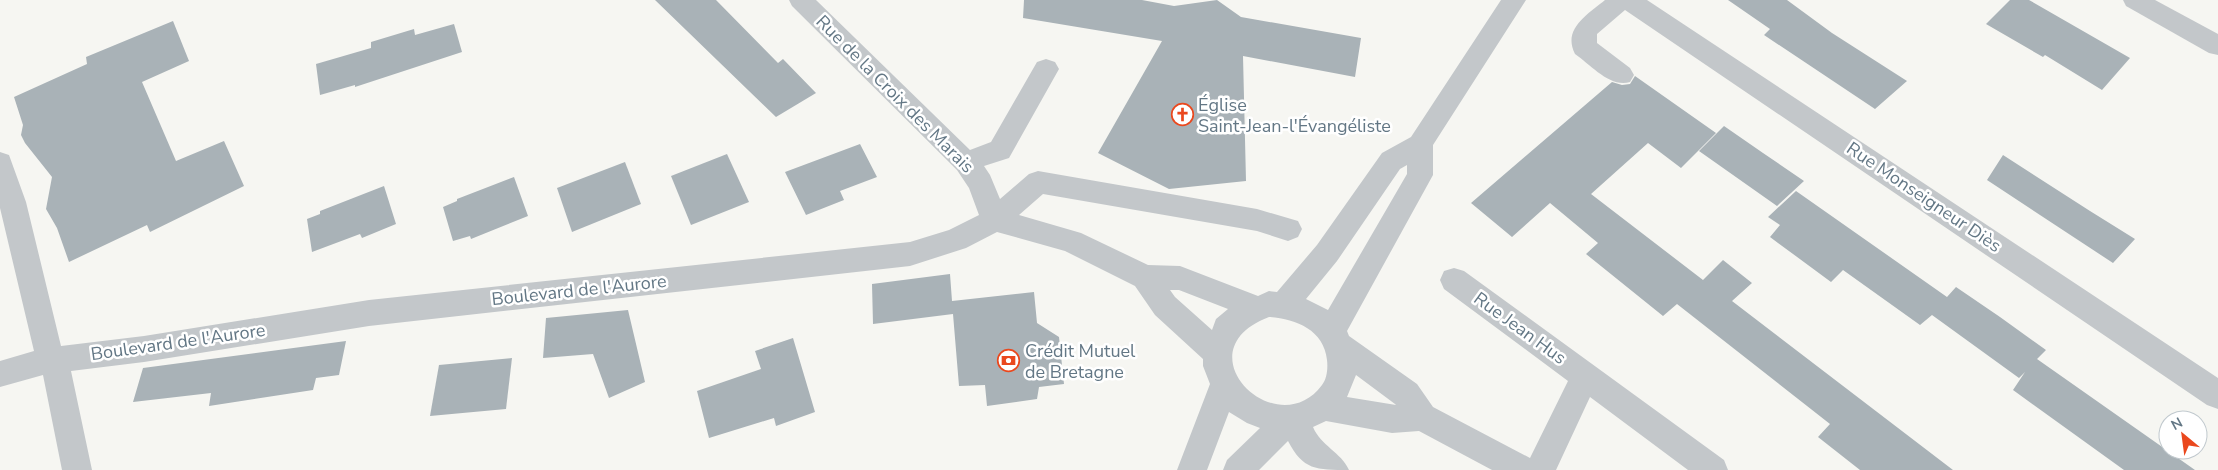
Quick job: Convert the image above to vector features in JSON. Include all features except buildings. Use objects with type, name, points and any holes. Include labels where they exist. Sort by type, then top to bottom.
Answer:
[{"type":"street","name":"Rue de la Croix des Marais","points":[[801,0],[966,162],[982,183],[995,220]]},
{"type":"street","points":[[1284,305],[1327,253],[1391,161],[1420,144],[1514,0]]},
{"type":"street","points":[[1621,0],[1585,30],[1584,47],[1621,75]]},
{"type":"street","name":"Rue Monseigneur Diès","points":[[1629,0],[2218,395]]},
{"type":"street","points":[[2135,0],[2218,46]]},
{"type":"street","points":[[966,162],[1000,150],[1046,69]]},
{"type":"street","points":[[1420,144],[1420,175],[1336,339],[1343,362],[1342,379],[1335,394],[1323,407],[1309,414],[1291,419],[1270,418],[1251,411],[1235,400],[1224,386],[1217,369],[1216,352],[1221,336],[1231,322],[1254,307],[1269,304],[1284,305],[1302,310],[1318,319],[1336,339],[1406,394],[1422,417],[1522,470]]},
{"type":"street","points":[[0,163],[12,202],[51,360],[58,376],[77,470]]},
{"type":"street","name":"Boulevard de l'Aurore","points":[[0,374],[51,360],[144,349],[369,313],[910,254],[956,240],[995,220],[1038,182],[1257,220],[1288,229]]},
{"type":"street","points":[[995,220],[1071,241],[1145,277],[1180,278],[1254,307]]},
{"type":"street","points":[[1145,277],[1165,306],[1216,352]]},
{"type":"street","name":"Rue Jean Hus","points":[[1454,280],[1713,470]]},
{"type":"street","points":[[1540,470],[1585,376]]},
{"type":"street","points":[[1192,470],[1224,386]]},
{"type":"street","points":[[1323,407],[1392,419],[1422,417]]},
{"type":"street","points":[[1238,470],[1291,419]]},
{"type":"street","points":[[1291,419],[1306,447],[1334,470]]},
{"type":"place","name":"Église Saint-Jean-l'Évangéliste","points":[[1182,115]]},
{"type":"place","name":"Crédit Mutuel de Bretagne","points":[[1009,361]]}]
